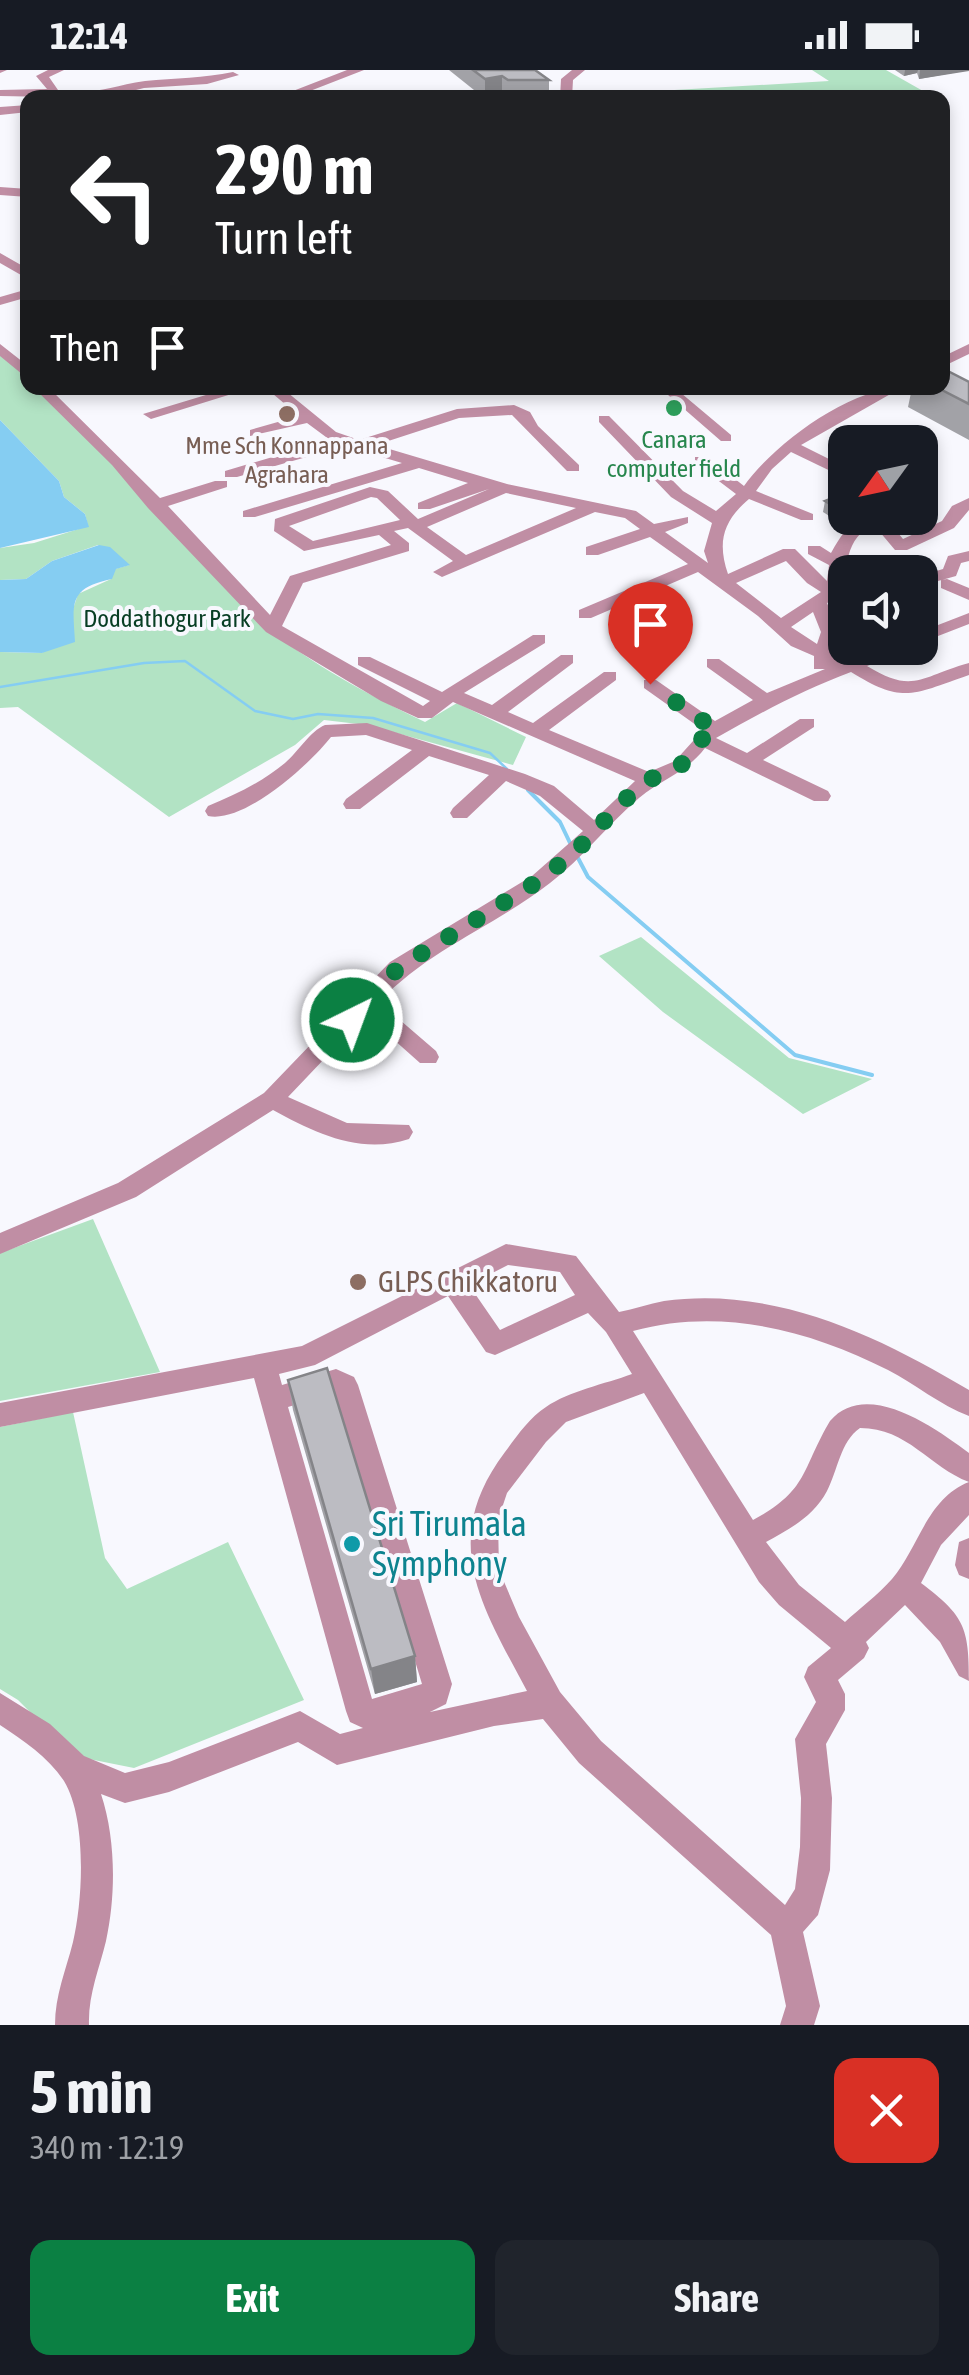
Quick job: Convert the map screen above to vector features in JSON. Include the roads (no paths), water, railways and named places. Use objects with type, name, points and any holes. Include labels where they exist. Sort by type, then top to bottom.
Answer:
[{"type":"street","points":[[54,90],[42,76],[58,70]]},
{"type":"street","points":[[109,90],[184,70]]},
{"type":"street","points":[[307,70],[324,80]]},
{"type":"street","points":[[566,90],[567,79],[579,70]]},
{"type":"street","points":[[299,90],[348,71]]},
{"type":"street","points":[[142,79],[200,82],[232,75]]},
{"type":"street","points":[[30,90],[72,80]]},
{"type":"street","points":[[200,82],[212,90]]},
{"type":"street","points":[[0,348],[20,367]]},
{"type":"street","points":[[48,395],[118,462],[272,628],[388,697],[425,714],[470,680],[538,639]]},
{"type":"street","points":[[150,414],[219,395]]},
{"type":"street","points":[[282,395],[331,436],[504,488],[630,514],[797,642],[822,653],[837,672],[890,688],[916,686],[969,670]]},
{"type":"street","points":[[675,395],[726,438]]},
{"type":"street","points":[[722,583],[712,552],[725,508],[744,497],[772,460],[838,414],[879,395]]},
{"type":"street","points":[[154,505],[226,479],[457,414],[514,410],[526,415],[532,428],[574,468]]},
{"type":"street","points":[[256,433],[310,418]]},
{"type":"street","points":[[604,418],[677,494],[721,521]]},
{"type":"street","points":[[792,447],[828,464]]},
{"type":"street","points":[[702,460],[744,497],[775,513]]},
{"type":"street","points":[[249,514],[422,462]]},
{"type":"street","points":[[424,506],[484,482]]},
{"type":"street","points":[[465,562],[414,524],[382,494],[370,492],[281,522],[280,527],[304,546],[313,546],[414,524],[504,488]]},
{"type":"street","points":[[744,497],[808,517]]},
{"type":"street","points":[[938,529],[969,503]]},
{"type":"street","points":[[442,572],[589,508]]},
{"type":"street","points":[[592,551],[682,520]]},
{"type":"street","points":[[272,628],[296,580],[403,547],[384,531]]},
{"type":"street","points":[[837,555],[837,549],[848,535]]},
{"type":"street","points":[[889,535],[898,547],[924,535]]},
{"type":"street","points":[[814,550],[837,549]]},
{"type":"street","points":[[388,553],[407,567]]},
{"type":"street","points":[[722,583],[789,553],[813,580],[828,586]]},
{"type":"street","points":[[938,578],[950,572],[954,560],[969,556]]},
{"type":"street","points":[[585,614],[698,566]]},
{"type":"street","points":[[948,584],[969,595]]},
{"type":"street","points":[[780,626],[828,598]]},
{"type":"street","points":[[818,603],[830,632],[822,653]]},
{"type":"street","points":[[938,631],[969,618]]},
{"type":"street","points":[[822,653],[837,672]]},
{"type":"street","points":[[494,713],[567,659]]},
{"type":"street","points":[[364,660],[649,780]]},
{"type":"street","points":[[712,664],[766,701]]},
{"type":"street","points":[[0,1244],[128,1190],[272,1098],[398,968],[540,880],[649,780],[682,764],[709,734],[766,701],[855,665]]},
{"type":"street","points":[[535,731],[610,676]]},
{"type":"street","points":[[650,684],[748,761],[821,796]]},
{"type":"street","points":[[748,761],[806,723]]},
{"type":"street","points":[[215,811],[244,800],[288,773],[304,760],[325,731],[367,730],[504,773],[547,792],[595,831]]},
{"type":"street","points":[[353,804],[428,747]]},
{"type":"street","points":[[460,813],[504,773]]},
{"type":"street","points":[[367,1004],[428,1057]]},
{"type":"street","points":[[272,1098],[341,1134],[401,1132]]},
{"type":"street","points":[[0,1414],[306,1357],[506,1254],[567,1263],[615,1324],[789,1595],[854,1648],[819,1677],[829,1688],[832,1701],[831,1715],[810,1740],[816,1799],[812,1884],[806,1907],[785,1926]]},
{"type":"street","points":[[452,1282],[495,1344],[592,1299]]},
{"type":"street","points":[[615,1324],[666,1312],[712,1310],[801,1321],[896,1358],[969,1404]]},
{"type":"street","points":[[271,1364],[361,1711],[368,1715],[427,1698],[435,1693],[437,1684],[345,1385],[336,1381],[282,1397]]},
{"type":"street","points":[[650,1379],[557,1414],[536,1433],[496,1486],[484,1520],[486,1570],[508,1626],[549,1703],[590,1752],[785,1926],[803,2006],[798,2025]]},
{"type":"street","points":[[748,1536],[779,1521],[813,1490],[843,1424],[855,1415],[868,1413],[919,1435],[969,1470]]},
{"type":"street","points":[[846,1641],[904,1587],[931,1536],[969,1495]]},
{"type":"street","points":[[969,1551],[969,1565]]},
{"type":"street","points":[[904,1587],[932,1606],[957,1639],[969,1666]]},
{"type":"street","points":[[0,1708],[30,1728],[73,1767],[125,1788],[169,1777],[300,1726],[337,1750],[494,1712],[549,1703]]},
{"type":"street","points":[[72,2025],[96,1890],[92,1818],[73,1767]]},
{"type":"water","points":[[0,420],[59,481],[64,497],[85,514],[89,527],[0,548]]},
{"type":"water","points":[[99,545],[110,547],[130,565],[116,569],[112,579],[80,593],[74,608],[75,642],[42,653],[0,652],[0,580],[26,579],[52,561]]},
{"type":"waterway","points":[[0,687],[144,663],[185,661],[255,711],[293,719],[318,714],[373,718],[490,753],[507,769]]},
{"type":"waterway","points":[[528,790],[560,822],[571,845]]},
{"type":"waterway","points":[[578,858],[588,877],[795,1055],[872,1075]]},
{"type":"place","name":"Canara computer field","points":[[674,408]]},
{"type":"place","name":"Mme Sch Konnappana Agrahara","points":[[287,414]]},
{"type":"place","name":"GLPS Chikkatoru","points":[[358,1282]]},
{"type":"place","name":"Sri Tirumala Symphony","points":[[352,1544]]},
{"type":"park label","name":"Doddathogur Park","points":[[167,618]]}]
